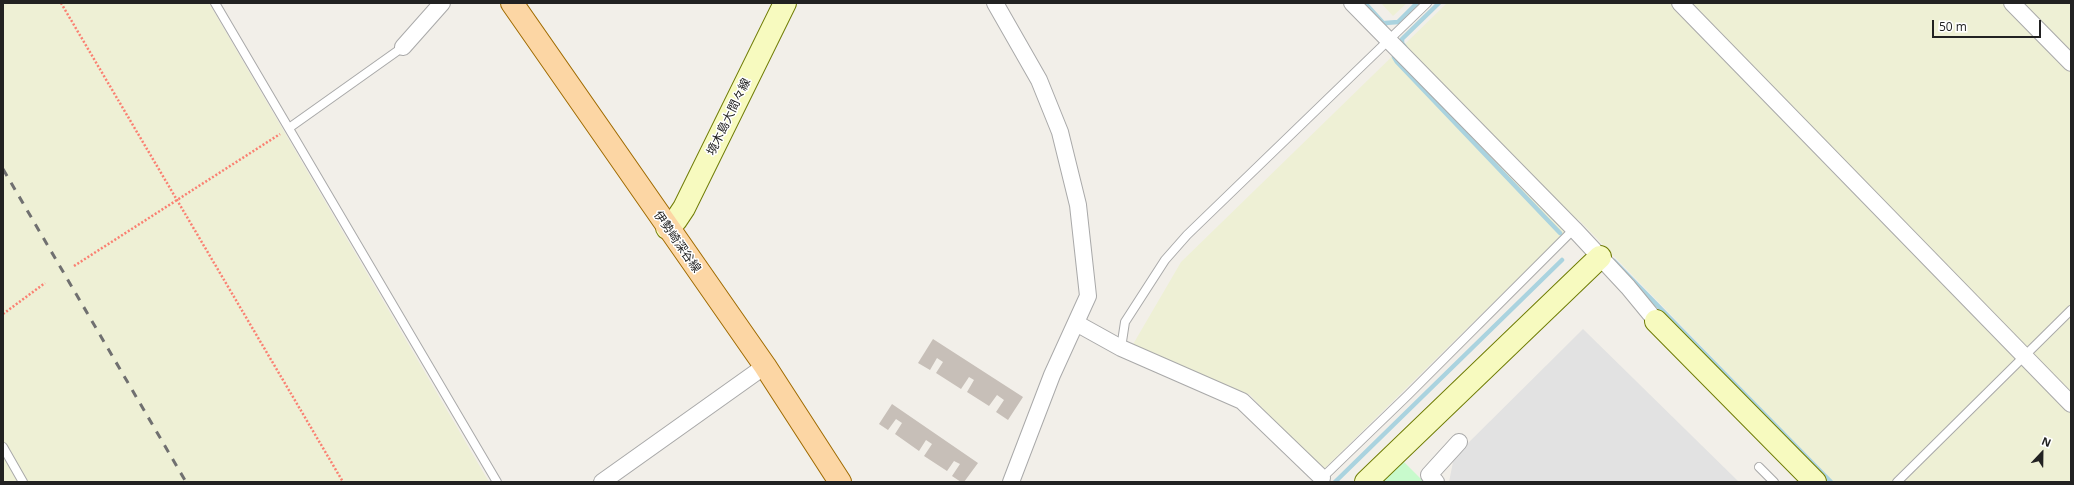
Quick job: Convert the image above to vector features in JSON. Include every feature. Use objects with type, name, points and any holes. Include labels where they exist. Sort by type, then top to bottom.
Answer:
[{"type":"main road","name":"伊勢崎深谷線","points":[[512,3],[667,228],[765,366],[840,482]]},
{"type":"street","points":[[403,47],[442,3]]},
{"type":"street","name":"境木島大間々線","points":[[667,228],[676,220],[684,208],[785,3]]},
{"type":"street","points":[[995,3],[1039,80],[1060,132],[1078,205],[1088,296],[1052,375],[1011,482]]},
{"type":"street","points":[[1352,3],[1574,229],[1628,287],[1656,321],[1815,482]]},
{"type":"street","points":[[1680,3],[2071,404]]},
{"type":"street","points":[[2012,3],[2071,63]]},
{"type":"street","points":[[1366,482],[1600,257]]},
{"type":"street","points":[[1076,323],[1121,348],[1242,401],[1320,480]]},
{"type":"street","points":[[602,482],[765,366]]},
{"type":"street","points":[[1436,482],[1429,475],[1459,442]]},
{"type":"lane","points":[[215,3],[497,482]]},
{"type":"lane","points":[[1121,348],[1125,322],[1150,281],[1178,245],[1208,213],[1427,3]]},
{"type":"lane","points":[[289,128],[403,47]]},
{"type":"lane","points":[[1320,480],[1408,395],[1574,229]]},
{"type":"lane","points":[[1897,482],[2071,310]]},
{"type":"lane","points":[[3,447],[23,482]]},
{"type":"lane","points":[[1759,467],[1774,482]]},
{"type":"path","points":[[61,3],[344,482]]},
{"type":"path","points":[[74,266],[289,128]]},
{"type":"path","points":[[3,314],[46,283]]},
{"type":"green space","points":[[3,3],[209,3],[489,482],[3,482]]},
{"type":"green space","points":[[1381,3],[1407,3],[1393,16]]},
{"type":"green space","points":[[1447,3],[2071,3],[2071,482],[1833,482],[1578,219],[1322,471],[1250,395],[1132,346],[1181,262]]},
{"type":"green space","points":[[1400,458],[1424,482],[1377,482]]},
{"type":"shaded area","points":[[1583,329],[1739,482],[1449,482],[1454,457]]},
{"type":"building","points":[[933,339],[1023,397],[1008,420],[996,412],[1004,400],[997,395],[989,406],[967,392],[974,380],[969,377],[961,389],[936,373],[943,362],[937,358],[930,370],[918,363]]},
{"type":"building","points":[[892,404],[978,463],[964,482],[961,482],[952,476],[960,464],[954,461],[947,471],[924,456],[932,444],[926,440],[919,451],[895,434],[902,423],[896,419],[888,430],[879,424]]},
{"type":"waterway","points":[[1365,3],[1385,25]]},
{"type":"waterway","points":[[1385,23],[1398,22],[1417,3]]},
{"type":"waterway","points":[[1405,47],[1402,43],[1402,39],[1439,3]]},
{"type":"waterway","points":[[1394,57],[1397,62],[1560,233]]},
{"type":"waterway","points":[[1335,482],[1562,260]]},
{"type":"waterway","points":[[1614,261],[1831,482]]},
{"type":"railway","points":[[3,169],[186,482]]}]
